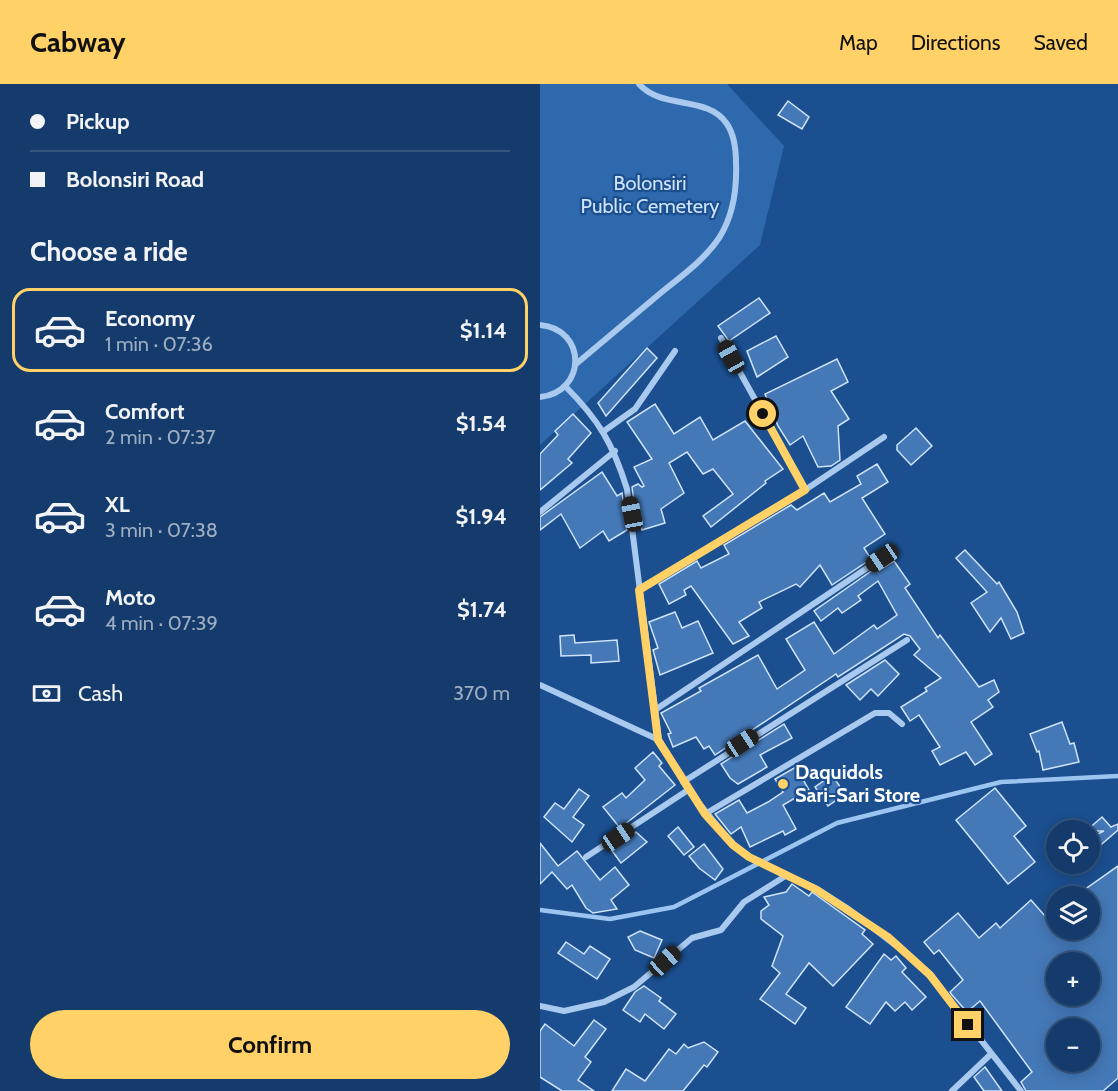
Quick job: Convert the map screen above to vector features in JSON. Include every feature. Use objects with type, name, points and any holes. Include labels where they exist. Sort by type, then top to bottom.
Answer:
[{"type":"street","points":[[540,396],[552,395],[565,386],[576,364],[698,262],[719,238],[731,212],[737,178],[736,144],[727,123],[714,112],[663,100],[646,92],[639,84]]},
{"type":"street","points":[[540,325],[557,330],[566,336],[575,354],[576,364]]},
{"type":"street","points":[[721,338],[805,490]]},
{"type":"street","points":[[604,430],[635,409],[675,351]]},
{"type":"street","points":[[565,386],[604,430],[615,451],[632,514],[658,740],[688,790],[705,814],[733,845],[749,857],[847,908],[911,957],[930,975],[1021,1091]]},
{"type":"street","points":[[639,590],[805,490],[884,437]]},
{"type":"street","points":[[540,512],[615,451]]},
{"type":"street","points":[[655,710],[882,558]]},
{"type":"street","points":[[683,782],[906,640]]},
{"type":"street","points":[[540,685],[658,740]]},
{"type":"street","points":[[705,814],[875,713],[889,713],[902,724]]},
{"type":"street","points":[[586,857],[688,790]]},
{"type":"street","points":[[540,1006],[564,1011],[604,1002],[634,987],[692,938],[721,930],[744,902],[787,875]]},
{"type":"street","points":[[952,1091],[991,1054]]},
{"type":"green space","name":"Bolonsiri Public Cemetery","points":[[540,84],[727,84],[784,146],[760,245],[540,445]]},
{"type":"building","points":[[788,101],[809,117],[802,129],[778,115]]},
{"type":"building","points":[[759,298],[770,313],[729,341],[718,326]]},
{"type":"building","points":[[776,336],[788,357],[757,377],[747,351]]},
{"type":"building","points":[[647,348],[657,358],[606,416],[598,403]]},
{"type":"building","points":[[837,359],[848,382],[831,391],[849,419],[838,426],[840,460],[831,466],[818,467],[803,436],[790,445],[778,426],[765,394]]},
{"type":"building","points":[[655,404],[674,434],[700,417],[713,440],[745,421],[783,469],[765,481],[766,483],[711,527],[703,516],[733,494],[713,469],[703,474],[687,452],[669,463],[684,493],[661,509],[665,523],[642,530],[640,522],[637,524],[632,487],[638,484],[644,486],[634,467],[652,459],[627,422]]},
{"type":"building","points":[[573,414],[591,433],[568,459],[572,463],[540,490],[540,454],[558,435],[555,431]]},
{"type":"building","points":[[916,428],[932,446],[911,465],[897,450],[897,445]]},
{"type":"building","points":[[877,464],[888,482],[862,498],[885,534],[864,548],[871,559],[832,585],[820,565],[800,587],[796,584],[759,602],[762,608],[739,622],[749,636],[733,644],[691,586],[684,590],[686,595],[669,604],[659,584],[697,561],[701,568],[729,554],[724,545],[791,505],[797,510],[824,493],[830,502],[861,484],[857,476]]},
{"type":"building","points":[[602,472],[617,496],[622,493],[627,530],[609,541],[603,531],[580,548],[561,514],[540,530],[540,517]]},
{"type":"building","points":[[965,550],[997,584],[999,582],[1017,612],[1024,633],[1011,639],[1001,618],[990,632],[971,603],[987,592],[956,558]]},
{"type":"building","points":[[894,561],[910,584],[905,588],[938,638],[940,635],[979,687],[994,680],[999,692],[988,700],[993,707],[971,722],[992,754],[975,765],[966,752],[940,765],[932,751],[940,747],[919,715],[910,721],[901,707],[927,691],[925,688],[941,678],[914,655],[920,649],[910,636],[904,634],[838,677],[836,674],[715,755],[709,746],[704,749],[696,737],[673,747],[668,734],[671,733],[661,713],[701,691],[699,688],[758,655],[777,689],[805,670],[786,639],[814,622],[834,654],[874,625],[877,629],[897,615],[878,581],[858,596],[861,600],[842,613],[838,608],[821,621],[814,611],[877,567],[879,570]]},
{"type":"building","points":[[675,612],[682,628],[698,621],[713,653],[660,675],[653,650],[658,648],[649,622]]},
{"type":"building","points":[[574,635],[575,643],[617,640],[619,661],[591,663],[591,655],[561,656],[560,636]]},
{"type":"building","points":[[885,660],[899,674],[878,696],[871,689],[860,700],[846,685]]},
{"type":"building","points":[[1062,722],[1070,744],[1074,743],[1079,762],[1043,770],[1039,751],[1037,752],[1030,734]]},
{"type":"building","points":[[784,724],[792,738],[760,755],[767,767],[738,784],[730,778],[721,764]]},
{"type":"building","points":[[653,752],[662,763],[659,766],[675,785],[620,828],[603,807],[622,793],[626,798],[645,780],[635,768]]},
{"type":"building","points":[[796,767],[809,790],[783,805],[796,829],[785,835],[783,831],[750,847],[741,827],[731,834],[715,814],[739,800],[747,813],[768,802],[783,792],[775,779]]},
{"type":"building","points":[[832,775],[845,794],[828,806],[815,787]]},
{"type":"building","points":[[995,788],[1026,826],[1014,836],[1035,862],[1008,884],[956,820]]},
{"type":"building","points":[[579,789],[589,796],[573,817],[584,825],[572,842],[544,817],[555,803],[564,809]]},
{"type":"building","points":[[1102,817],[1111,827],[1118,824],[1118,830],[1100,846],[1100,833],[1104,831],[1100,831],[1099,820]]},
{"type":"building","points":[[678,827],[694,847],[684,855],[668,836]]},
{"type":"building","points":[[636,832],[647,842],[621,863],[610,848]]},
{"type":"building","points":[[540,843],[558,866],[577,851],[600,880],[615,867],[629,885],[611,900],[617,909],[593,913],[586,908],[572,885],[567,889],[552,872],[540,884]]},
{"type":"building","points":[[704,844],[723,869],[715,880],[699,868],[689,856]]},
{"type":"building","points":[[1118,866],[1118,1078],[1103,1091],[1026,1091],[1021,1082],[1032,1072],[980,1001],[967,1012],[952,995],[950,992],[963,980],[939,950],[934,954],[924,942],[958,913],[979,938],[996,923],[1000,928],[1031,900],[1045,916],[1046,940],[1100,940],[1100,886],[1090,886]]},
{"type":"building","points":[[792,884],[809,896],[812,892],[865,930],[862,934],[873,944],[833,986],[809,963],[786,994],[806,1008],[795,1024],[760,999],[780,973],[772,966],[783,936],[761,919],[761,911],[769,905],[764,897],[786,892]]},
{"type":"building","points":[[640,931],[662,940],[654,958],[635,950],[628,937]]},
{"type":"building","points":[[566,942],[584,954],[590,946],[610,959],[597,979],[558,953]]},
{"type":"building","points":[[884,954],[891,960],[896,956],[906,968],[902,972],[926,997],[912,1010],[905,1002],[895,1011],[886,1002],[870,1024],[846,1007]]},
{"type":"building","points":[[644,986],[661,998],[659,1001],[676,1014],[664,1029],[645,1014],[640,1022],[623,1010],[635,992]]},
{"type":"building","points":[[594,1020],[606,1029],[585,1057],[591,1062],[578,1080],[594,1091],[562,1091],[540,1077],[540,1031],[545,1024],[574,1046]]},
{"type":"building","points":[[704,1042],[718,1052],[707,1067],[704,1065],[683,1091],[612,1091],[626,1069],[645,1081],[669,1049],[676,1054],[684,1044],[688,1048]]},
{"type":"building","points":[[985,1067],[1002,1091],[984,1091],[974,1077]]},
{"type":"waterway","points":[[540,910],[610,919],[674,907],[837,823],[1001,782],[1118,776]]},
{"type":"place","name":"Daquidols Sari-Sari Store","points":[[783,784]]},
{"type":"route","points":[[763,414],[805,490],[639,590],[658,740],[705,814],[733,845],[749,857],[817,890],[888,937],[930,975],[968,1025]]}]
